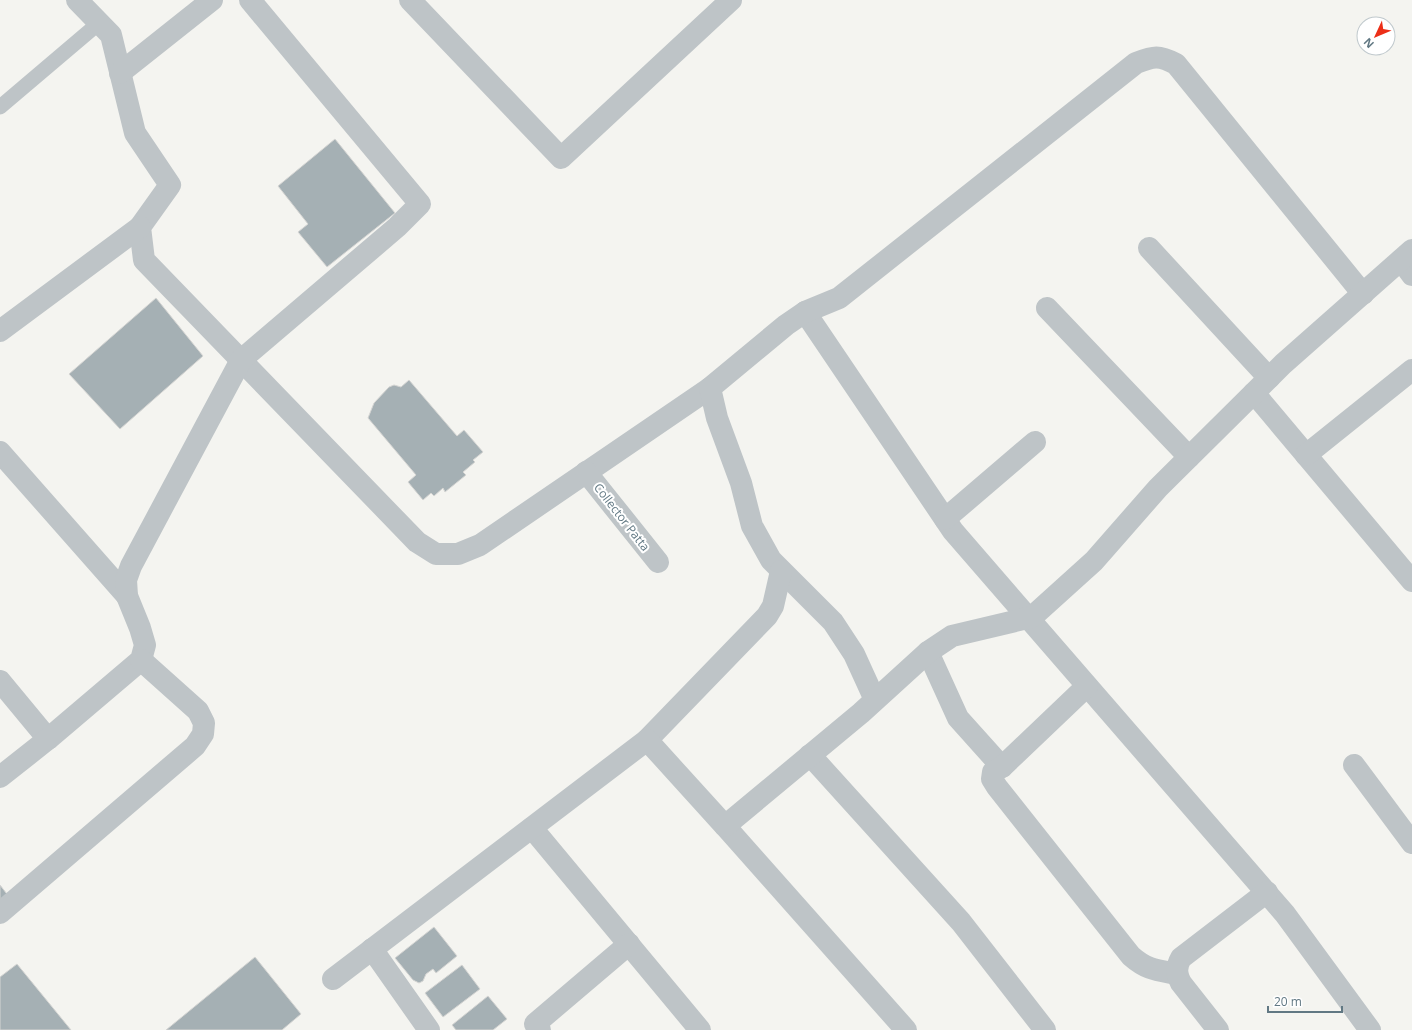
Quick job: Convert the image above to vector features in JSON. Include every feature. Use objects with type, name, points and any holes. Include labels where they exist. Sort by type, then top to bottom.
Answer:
[{"type":"street","points":[[0,330],[140,227],[170,185],[135,133],[111,35],[77,0]]},
{"type":"street","points":[[120,73],[212,0]]},
{"type":"street","points":[[0,778],[141,660],[145,646],[140,628],[127,596],[126,580],[131,566],[241,360],[397,227],[420,204],[250,0]]},
{"type":"street","points":[[410,0],[561,158],[731,0]]},
{"type":"street","points":[[140,227],[144,260],[417,542],[436,554],[458,554],[480,545],[710,388],[786,325],[805,312],[839,298],[1136,63],[1150,57],[1164,57],[1176,64],[1363,294]]},
{"type":"street","points":[[1149,248],[1269,378]]},
{"type":"street","points":[[725,826],[875,700],[928,652],[952,636],[1032,617],[1094,561],[1158,488],[1283,364],[1363,294],[1408,262]]},
{"type":"street","points":[[1047,308],[1189,457]]},
{"type":"street","points":[[805,312],[953,531],[1267,892],[1285,914],[1370,1030]]},
{"type":"street","points":[[1306,455],[1412,370]]},
{"type":"street","points":[[710,388],[717,418],[741,482],[752,526],[771,560],[833,622],[854,654],[875,700]]},
{"type":"street","points":[[1254,393],[1412,581]]},
{"type":"street","points":[[945,519],[1035,442]]},
{"type":"street","points":[[0,452],[127,596]]},
{"type":"street","name":"Collector Patta","points":[[586,472],[658,562]]},
{"type":"street","points":[[333,979],[647,740],[767,616],[773,606],[782,571]]},
{"type":"street","points":[[928,652],[958,718],[1002,767]]},
{"type":"street","points":[[0,912],[196,746],[203,734],[204,723],[198,711],[141,660]]},
{"type":"street","points":[[0,681],[48,739]]},
{"type":"street","points":[[1087,686],[1002,767],[993,772],[992,779],[1131,956],[1140,964],[1150,969],[1176,974]]},
{"type":"street","points":[[647,740],[906,1030]]},
{"type":"street","points":[[810,755],[961,922],[1045,1030]]},
{"type":"street","points":[[1354,765],[1412,843]]},
{"type":"street","points":[[532,828],[700,1030]]},
{"type":"street","points":[[1218,1030],[1181,983],[1176,974],[1177,966],[1181,958],[1267,892]]},
{"type":"street","points":[[540,1030],[535,1024],[629,944]]},
{"type":"street","points":[[372,949],[429,1030]]},
{"type":"lane","points":[[0,107],[99,23]]},
{"type":"building","points":[[335,139],[395,213],[327,267],[298,232],[308,224],[278,186]]},
{"type":"building","points":[[156,298],[203,356],[120,429],[69,374]]},
{"type":"building","points":[[409,380],[457,436],[464,430],[483,452],[473,460],[475,462],[463,472],[466,475],[445,492],[443,488],[434,496],[431,493],[423,500],[408,482],[416,475],[368,418],[374,403],[389,387],[394,385],[401,387]]},
{"type":"building","points":[[0,885],[10,898],[0,907]]},
{"type":"building","points":[[434,927],[457,956],[436,973],[433,969],[426,974],[423,981],[419,983],[413,980],[395,958]]},
{"type":"building","points":[[255,957],[301,1014],[282,1030],[166,1030]]},
{"type":"building","points":[[17,964],[71,1030],[0,1030],[0,977]]},
{"type":"building","points":[[462,965],[480,989],[443,1017],[425,993]]},
{"type":"building","points":[[488,996],[507,1019],[493,1030],[456,1030],[452,1025]]}]
